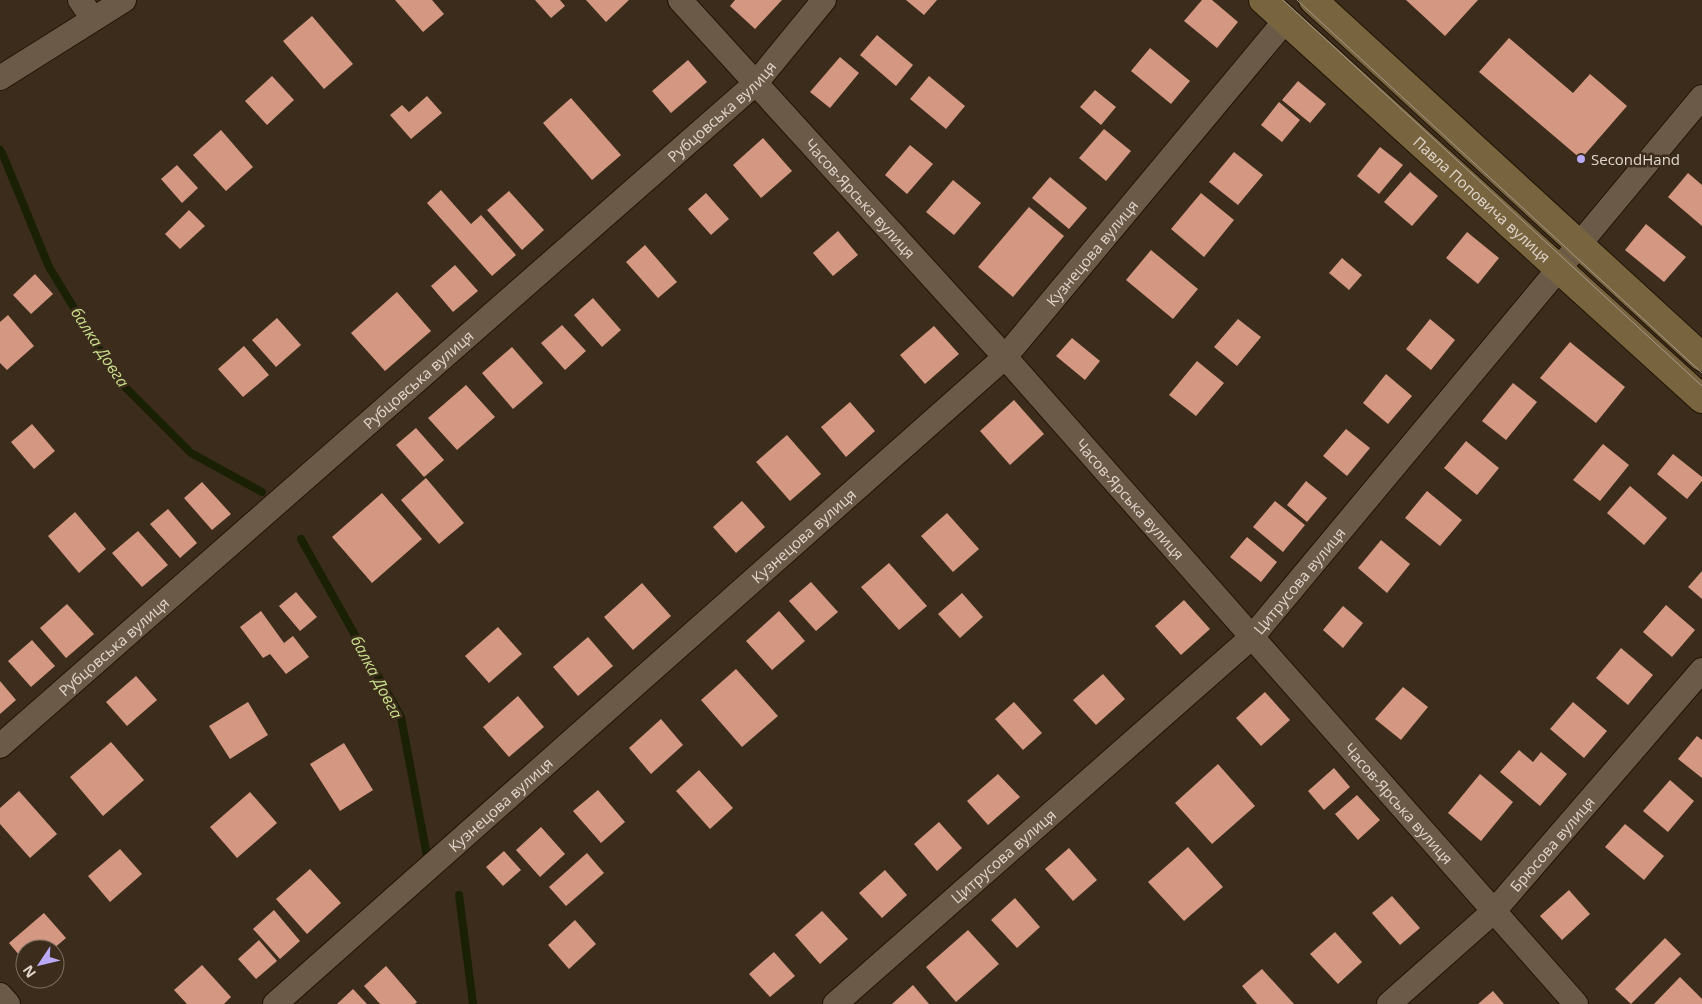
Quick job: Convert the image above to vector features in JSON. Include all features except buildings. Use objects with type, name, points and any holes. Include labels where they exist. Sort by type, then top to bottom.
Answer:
[{"type":"main road","name":"Павла Поповича вулиця","points":[[1263,0],[1702,399]]},
{"type":"main road","points":[[1313,0],[1702,357]]},
{"type":"street","points":[[0,78],[87,10],[124,0]]},
{"type":"street","name":"Часов-Ярська вулиця","points":[[680,0],[1005,358],[1576,1004]]},
{"type":"street","name":"Рубцовська вулиця","points":[[0,746],[756,83],[824,0]]},
{"type":"street","name":"Кузнецова вулиця","points":[[275,1004],[1005,358],[1285,20]]},
{"type":"street","name":"Цитрусова вулиця","points":[[835,1004],[1252,637],[1702,97]]},
{"type":"street","name":"Брюсова вулиця","points":[[1389,1004],[1494,911],[1702,670]]},
{"type":"street","points":[[0,995],[8,1004]]},
{"type":"waterway","name":"балка Довга","points":[[0,150],[49,267],[118,380],[191,453],[262,492]]},
{"type":"waterway","name":"балка Довга","points":[[301,539],[401,717],[427,856]]},
{"type":"waterway","points":[[459,895],[473,1004]]},
{"type":"tram line","points":[[1283,0],[1702,386]]},
{"type":"tram line","points":[[1297,0],[1702,373]]},
{"type":"place","name":"SecondHand","points":[[1581,159]]}]
